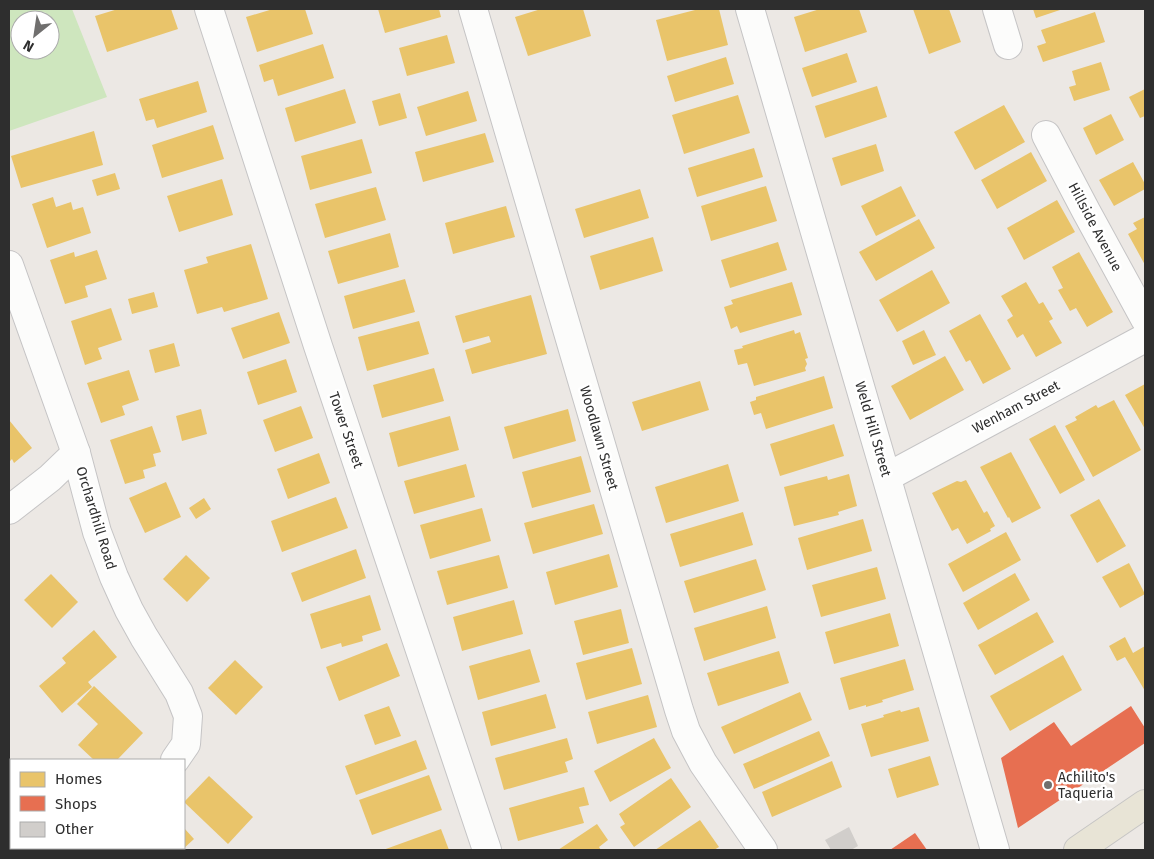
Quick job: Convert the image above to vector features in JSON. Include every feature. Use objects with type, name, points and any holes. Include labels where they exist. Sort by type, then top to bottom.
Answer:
[{"type":"main road","points":[[1078,850],[1145,804]]},
{"type":"street","name":"Tower Street","points":[[209,9],[318,346],[487,850]]},
{"type":"street","name":"Woodlawn Street","points":[[473,9],[686,731],[703,763],[763,850]]},
{"type":"street","name":"Weld Hill Street","points":[[750,9],[995,850]]},
{"type":"street","points":[[996,9],[1008,45]]},
{"type":"street","name":"Hillside Avenue","points":[[1046,135],[1145,319]]},
{"type":"street","name":"Orchardhill Road","points":[[9,265],[76,453],[97,532],[114,577],[137,624],[179,694],[188,716],[186,744],[176,759]]},
{"type":"street","name":"Wenham Street","points":[[887,477],[1145,338]]},
{"type":"street","points":[[9,510],[50,478],[76,453]]},
{"type":"green space","points":[[9,9],[72,9],[107,97],[9,131]]},
{"type":"building: Homes","points":[[118,9],[171,9],[178,29],[107,52],[95,16]]},
{"type":"building: Homes","points":[[273,9],[305,9],[313,34],[257,52],[246,17]]},
{"type":"building: Homes","points":[[378,9],[439,9],[441,17],[385,33]]},
{"type":"building: Homes","points":[[541,9],[583,9],[591,36],[528,56],[515,17]]},
{"type":"building: Homes","points":[[699,9],[719,9],[728,45],[667,61],[656,20]]},
{"type":"building: Homes","points":[[820,9],[859,9],[867,32],[805,52],[794,17]]},
{"type":"building: Homes","points":[[913,9],[949,9],[961,42],[929,54]]},
{"type":"building: Homes","points":[[1033,9],[1063,9],[1036,18]]},
{"type":"building: Homes","points":[[1095,12],[1105,42],[1043,62],[1037,46],[1046,43],[1041,30]]},
{"type":"building: Homes","points":[[447,35],[455,63],[407,76],[399,48]]},
{"type":"building: Homes","points":[[323,44],[334,78],[278,96],[273,79],[264,82],[259,65]]},
{"type":"building: Homes","points":[[847,53],[857,82],[812,97],[802,68]]},
{"type":"building: Homes","points":[[726,57],[734,84],[675,102],[667,76]]},
{"type":"building: Homes","points":[[1101,62],[1110,90],[1074,101],[1069,87],[1076,85],[1072,71]]},
{"type":"building: Homes","points":[[198,81],[207,112],[157,128],[154,119],[146,121],[139,99]]},
{"type":"building: Homes","points":[[877,86],[887,117],[825,138],[815,106]]},
{"type":"building: Homes","points":[[345,89],[356,123],[295,142],[285,108]]},
{"type":"building: Homes","points":[[1145,89],[1145,116],[1140,118],[1129,97]]},
{"type":"building: Homes","points":[[468,91],[477,121],[426,136],[417,107]]},
{"type":"building: Homes","points":[[400,93],[407,118],[379,126],[372,101]]},
{"type":"building: Homes","points":[[738,95],[750,133],[684,154],[672,115]]},
{"type":"building: Homes","points":[[1004,105],[1025,142],[975,170],[954,132]]},
{"type":"building: Homes","points":[[1111,114],[1124,140],[1096,155],[1083,128]]},
{"type":"building: Homes","points":[[213,125],[224,159],[162,178],[152,145]]},
{"type":"building: Homes","points":[[94,131],[103,165],[21,188],[11,156]]},
{"type":"building: Homes","points":[[485,133],[494,162],[423,182],[415,152]]},
{"type":"building: Homes","points":[[362,139],[372,173],[310,190],[301,156]]},
{"type":"building: Homes","points":[[876,144],[884,171],[841,186],[832,158]]},
{"type":"building: Homes","points":[[754,148],[763,177],[697,197],[688,168]]},
{"type":"building: Homes","points":[[1031,152],[1047,181],[997,209],[981,180]]},
{"type":"building: Homes","points":[[1133,162],[1145,184],[1145,189],[1114,206],[1099,180]]},
{"type":"building: Homes","points":[[115,173],[120,189],[97,196],[92,180]]},
{"type":"building: Homes","points":[[222,179],[233,215],[179,232],[167,196]]},
{"type":"building: Homes","points":[[766,186],[777,221],[711,241],[701,206]]},
{"type":"building: Homes","points":[[901,186],[916,216],[876,236],[861,206]]},
{"type":"building: Homes","points":[[376,187],[386,220],[325,238],[315,204]]},
{"type":"building: Homes","points":[[640,189],[649,218],[584,238],[575,209]]},
{"type":"building: Homes","points":[[53,197],[56,207],[71,202],[73,210],[83,207],[91,233],[47,248],[32,204]]},
{"type":"building: Homes","points":[[1057,200],[1075,232],[1024,260],[1007,228]]},
{"type":"building: Homes","points":[[506,206],[515,237],[453,254],[445,223]]},
{"type":"building: Homes","points":[[1145,217],[1145,265],[1128,234],[1137,229],[1133,223]]},
{"type":"building: Homes","points":[[919,219],[935,248],[876,281],[859,252]]},
{"type":"building: Homes","points":[[390,233],[399,267],[338,284],[328,251]]},
{"type":"building: Homes","points":[[653,237],[663,271],[600,290],[590,256]]},
{"type":"building: Homes","points":[[778,242],[787,270],[730,288],[721,260]]},
{"type":"building: Homes","points":[[251,244],[268,299],[224,312],[222,307],[197,314],[184,270],[208,263],[206,257]]},
{"type":"building: Homes","points":[[97,250],[107,279],[85,286],[88,297],[65,304],[50,260],[74,252],[75,257]]},
{"type":"building: Homes","points":[[1079,252],[1113,312],[1087,327],[1076,308],[1070,311],[1058,290],[1063,288],[1052,267]]},
{"type":"building: Homes","points":[[932,270],[950,303],[897,332],[879,300]]},
{"type":"building: Homes","points":[[405,279],[415,312],[353,329],[344,296]]},
{"type":"building: Homes","points":[[792,282],[802,315],[740,333],[737,326],[731,329],[724,307],[733,304],[731,300]]},
{"type":"building: Homes","points":[[1026,282],[1039,304],[1043,302],[1053,319],[1049,321],[1062,343],[1036,357],[1023,334],[1017,338],[1007,320],[1013,316],[1001,296]]},
{"type":"building: Homes","points":[[154,292],[158,307],[132,314],[128,299]]},
{"type":"building: Homes","points":[[531,295],[547,354],[472,374],[465,350],[491,342],[489,336],[463,343],[455,316]]},
{"type":"building: Homes","points":[[111,308],[122,340],[98,348],[102,359],[85,365],[71,321]]},
{"type":"building: Homes","points":[[279,312],[290,343],[243,359],[231,328]]},
{"type":"building: Homes","points":[[980,314],[1011,369],[983,384],[970,360],[966,362],[949,331]]},
{"type":"building: Homes","points":[[419,321],[429,354],[367,371],[358,337]]},
{"type":"building: Homes","points":[[794,330],[795,334],[800,332],[808,358],[805,359],[807,364],[806,371],[754,386],[747,363],[738,365],[734,350]]},
{"type":"building: Homes","points":[[924,330],[936,355],[913,365],[902,341]]},
{"type":"building: Homes","points":[[174,343],[180,366],[155,373],[149,350]]},
{"type":"building: Homes","points":[[945,356],[964,390],[910,420],[891,386]]},
{"type":"building: Homes","points":[[286,359],[297,392],[258,405],[247,372]]},
{"type":"building: Homes","points":[[434,368],[444,401],[382,418],[373,385]]},
{"type":"building: Homes","points":[[129,370],[139,400],[122,406],[125,415],[101,423],[87,383]]},
{"type":"building: Homes","points":[[824,376],[833,408],[766,429],[761,413],[754,415],[750,402],[756,400],[756,397]]},
{"type":"building: Homes","points":[[700,381],[709,410],[642,431],[632,402]]},
{"type":"building: Homes","points":[[1145,384],[1145,429],[1125,395]]},
{"type":"building: Homes","points":[[1114,400],[1141,450],[1093,477],[1065,426],[1077,420],[1075,417],[1096,405],[1098,408]]},
{"type":"building: Homes","points":[[301,406],[313,438],[275,452],[263,420]]},
{"type":"building: Homes","points":[[201,409],[207,434],[182,441],[176,416]]},
{"type":"building: Homes","points":[[568,409],[576,441],[513,459],[504,427]]},
{"type":"building: Homes","points":[[450,416],[459,450],[398,467],[389,433]]},
{"type":"building: Homes","points":[[9,420],[32,448],[14,463],[12,459],[9,462]]},
{"type":"building: Homes","points":[[834,424],[844,456],[780,476],[770,444]]},
{"type":"building: Homes","points":[[1055,425],[1085,480],[1060,494],[1029,439]]},
{"type":"building: Homes","points":[[152,426],[161,452],[153,454],[156,466],[143,470],[145,478],[125,484],[110,440]]},
{"type":"building: Homes","points":[[1011,452],[1041,508],[1012,523],[980,467]]},
{"type":"building: Homes","points":[[319,453],[330,483],[288,499],[277,469]]},
{"type":"building: Homes","points":[[581,456],[591,492],[532,508],[522,472]]},
{"type":"building: Homes","points":[[466,464],[475,497],[414,514],[404,481]]},
{"type":"building: Homes","points":[[728,464],[739,501],[666,523],[655,487]]},
{"type":"building: Homes","points":[[849,474],[857,506],[838,512],[839,515],[794,526],[784,487],[827,476],[828,480]]},
{"type":"building: Homes","points":[[966,480],[984,513],[987,511],[995,526],[990,529],[991,531],[967,544],[958,528],[952,531],[932,493],[957,481]]},
{"type":"building: Homes","points":[[166,482],[181,517],[145,533],[129,498]]},
{"type":"building: Homes","points":[[336,497],[348,528],[282,552],[271,521]]},
{"type":"building: Homes","points":[[204,498],[211,509],[196,519],[189,508]]},
{"type":"building: Homes","points":[[1099,499],[1126,546],[1097,563],[1070,515]]},
{"type":"building: Homes","points":[[594,504],[603,534],[533,554],[524,523]]},
{"type":"building: Homes","points":[[482,508],[491,541],[430,559],[420,525]]},
{"type":"building: Homes","points":[[743,512],[753,545],[680,567],[670,534]]},
{"type":"building: Homes","points":[[863,519],[872,551],[807,570],[798,538]]},
{"type":"building: Homes","points":[[1006,532],[1021,560],[963,592],[948,564]]},
{"type":"building: Homes","points":[[356,549],[366,578],[302,602],[291,573]]},
{"type":"building: Homes","points":[[609,554],[618,587],[555,605],[546,572]]},
{"type":"building: Homes","points":[[186,555],[210,578],[187,602],[163,579]]},
{"type":"building: Homes","points":[[499,555],[508,588],[447,605],[437,571]]},
{"type":"building: Homes","points":[[756,559],[766,590],[694,613],[684,581]]},
{"type":"building: Homes","points":[[1129,563],[1145,594],[1120,608],[1102,577]]},
{"type":"building: Homes","points":[[877,567],[886,599],[821,617],[812,585]]},
{"type":"building: Homes","points":[[1015,573],[1030,600],[978,630],[963,603]]},
{"type":"building: Homes","points":[[51,574],[78,602],[52,628],[24,600]]},
{"type":"building: Homes","points":[[370,595],[381,630],[362,636],[363,641],[342,647],[341,643],[321,649],[310,614]]},
{"type":"building: Homes","points":[[514,600],[523,634],[462,651],[453,617]]},
{"type":"building: Homes","points":[[767,606],[776,638],[704,661],[694,628]]},
{"type":"building: Homes","points":[[621,609],[629,643],[583,655],[574,621]]},
{"type":"building: Homes","points":[[1037,612],[1054,642],[995,675],[978,645]]},
{"type":"building: Homes","points":[[890,613],[899,646],[834,664],[825,632]]},
{"type":"building: Homes","points":[[94,630],[117,657],[88,682],[92,687],[62,713],[39,686],[66,663],[62,658]]},
{"type":"building: Homes","points":[[1125,637],[1133,653],[1145,646],[1145,691],[1125,657],[1117,661],[1109,646]]},
{"type":"building: Homes","points":[[387,643],[400,676],[339,701],[326,667]]},
{"type":"building: Homes","points":[[632,648],[642,684],[586,700],[576,663]]},
{"type":"building: Homes","points":[[530,649],[540,682],[478,700],[469,666]]},
{"type":"building: Homes","points":[[779,651],[789,683],[718,706],[707,673]]},
{"type":"building: Homes","points":[[1063,655],[1082,690],[1010,731],[990,696]]},
{"type":"building: Homes","points":[[905,659],[914,690],[882,700],[883,702],[849,710],[840,678]]},
{"type":"building: Homes","points":[[235,660],[263,687],[236,715],[208,688]]},
{"type":"building: Homes","points":[[94,686],[143,733],[118,759],[93,759],[78,745],[98,724],[77,704]]},
{"type":"building: Homes","points":[[800,692],[812,720],[734,754],[721,727]]},
{"type":"building: Homes","points":[[546,694],[556,728],[491,746],[482,712]]},
{"type":"building: Homes","points":[[648,695],[657,727],[597,744],[588,712]]},
{"type":"building: Homes","points":[[389,706],[401,736],[375,745],[364,715]]},
{"type":"building: Homes","points":[[919,707],[929,741],[871,757],[861,724],[900,710],[901,712]]},
{"type":"building: Homes","points":[[819,731],[830,756],[754,789],[743,764]]},
{"type":"building: Homes","points":[[567,738],[573,759],[565,762],[568,772],[504,790],[495,758]]},
{"type":"building: Homes","points":[[654,738],[671,768],[610,802],[594,771]]},
{"type":"building: Homes","points":[[416,740],[427,769],[356,795],[345,766]]},
{"type":"building: Homes","points":[[930,756],[939,785],[897,798],[888,769]]},
{"type":"building: Homes","points":[[832,761],[842,787],[772,817],[762,792]]},
{"type":"building: Homes","points":[[429,775],[442,810],[372,835],[359,800]]},
{"type":"building: Homes","points":[[209,776],[253,817],[228,844],[185,801]]},
{"type":"building: Homes","points":[[671,778],[691,807],[634,847],[620,827],[625,824],[619,814]]},
{"type":"building: Homes","points":[[584,787],[589,805],[579,807],[584,823],[518,841],[509,808]]},
{"type":"building: Homes","points":[[700,820],[719,847],[714,850],[655,850]]},
{"type":"building: Homes","points":[[597,824],[608,840],[599,847],[601,850],[558,850]]},
{"type":"building: Homes","points":[[185,829],[194,839],[185,847]]},
{"type":"building: Homes","points":[[441,829],[449,850],[383,850]]},
{"type":"building: Homes","points":[[148,849],[183,849],[182,850]]},
{"type":"building: Shops","points":[[1131,706],[1145,728],[1145,743],[1018,828],[1001,758],[1054,722],[1071,746]]},
{"type":"building: Shops","points":[[915,833],[927,850],[890,850]]},
{"type":"building: Other","points":[[849,827],[858,846],[851,850],[831,850],[825,840]]},
{"type":"place","name":"Achilito's Taqueria","points":[[1048,785]]}]
